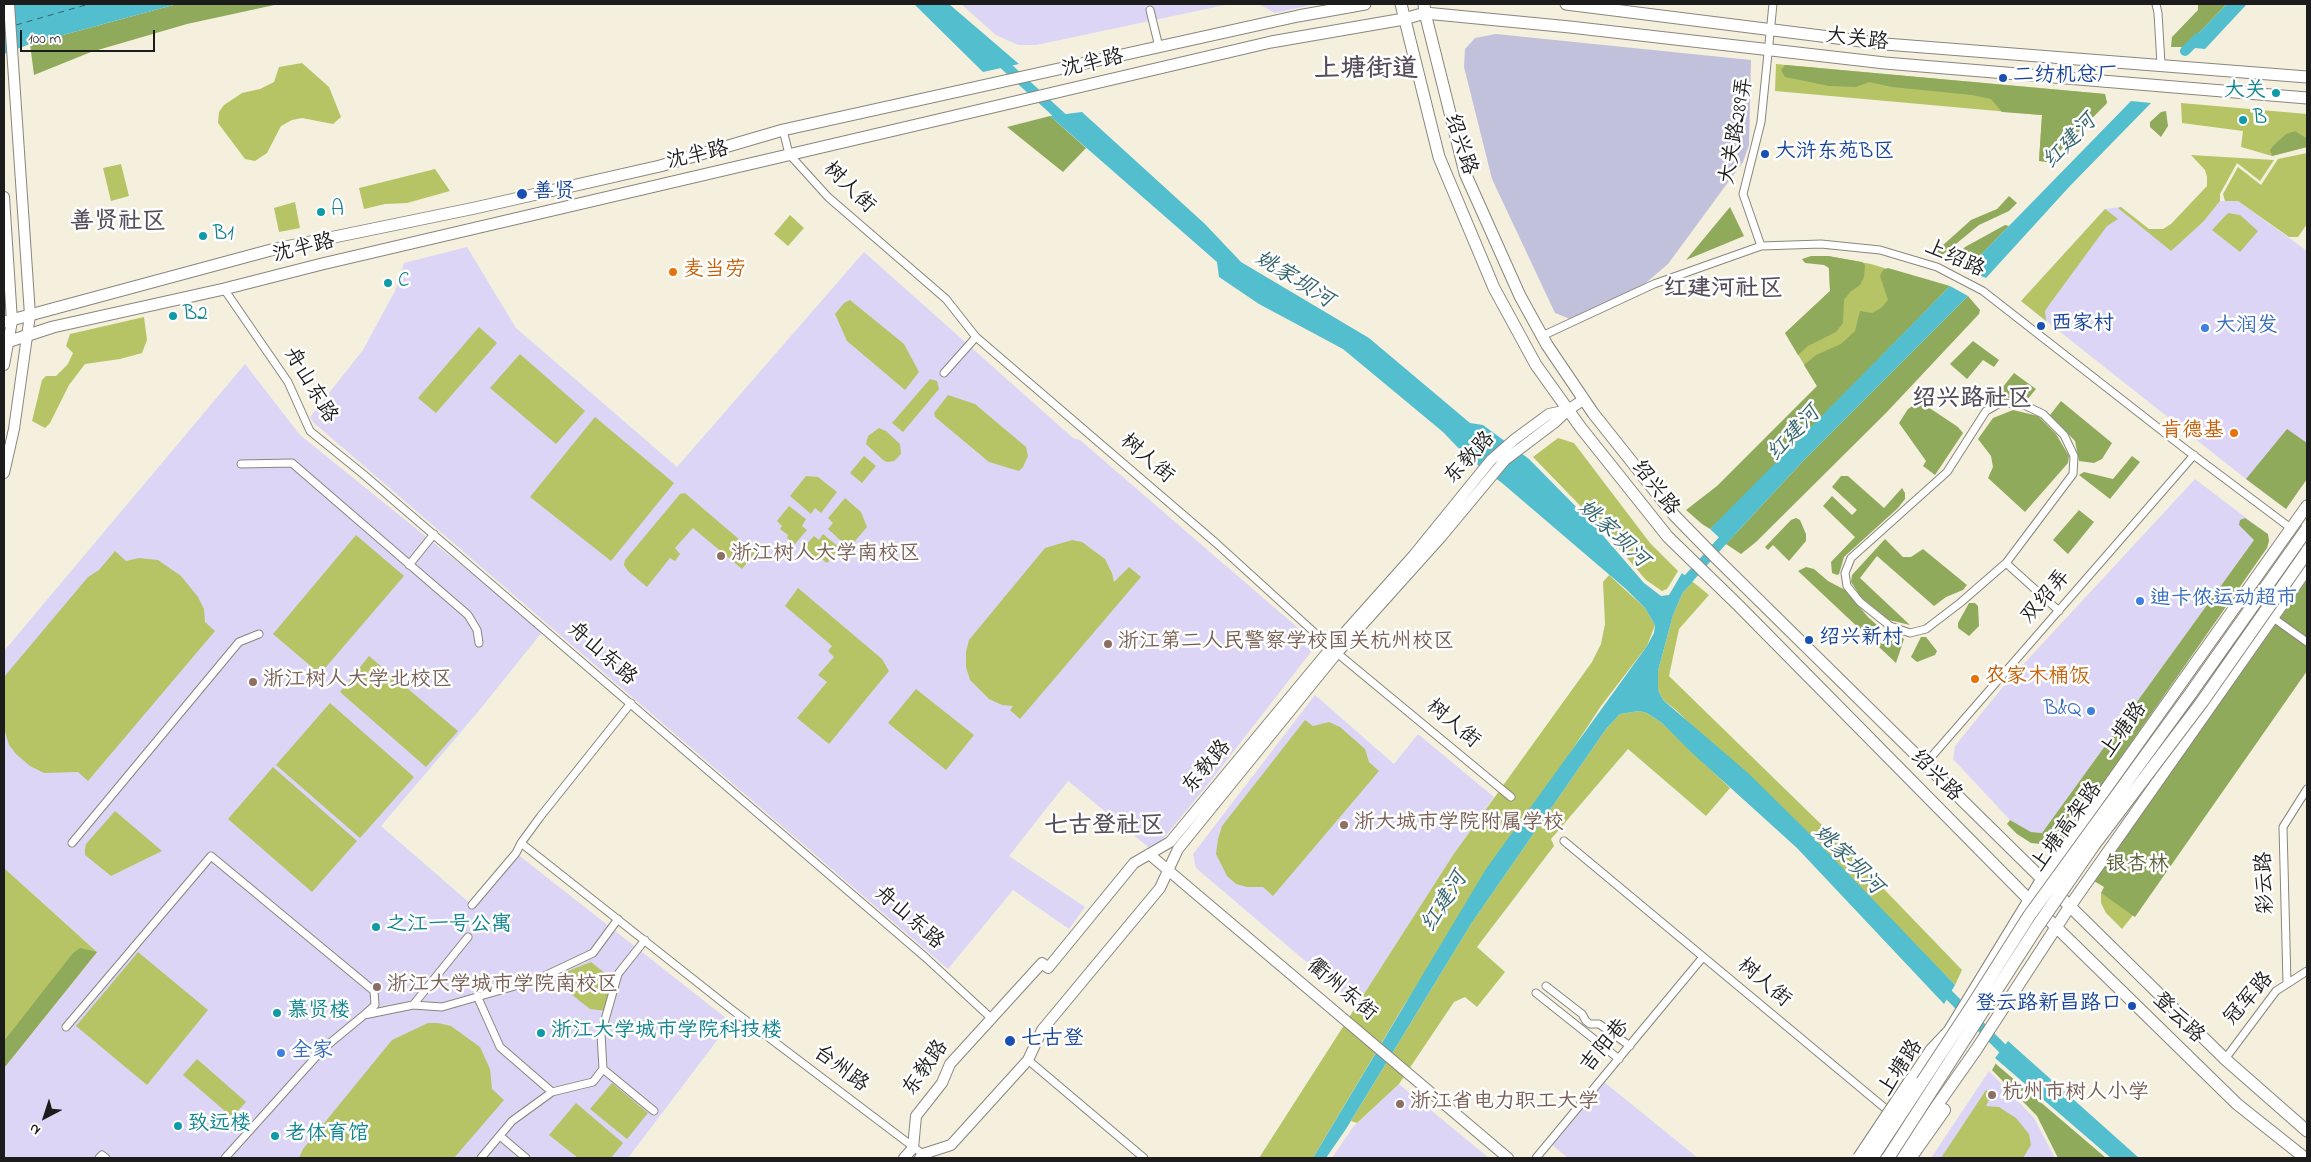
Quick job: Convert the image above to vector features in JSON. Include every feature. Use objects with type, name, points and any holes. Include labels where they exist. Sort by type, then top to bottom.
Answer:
[{"type":"highway","name":"上塘高架路","points":[[1872,1158],[2029,916],[2307,529]]},
{"type":"highway","name":"上塘高架路","points":[[1888,1158],[2037,927],[2093,846],[2202,702],[2307,552]]},
{"type":"highway","points":[[1859,1158],[1911,1080]]},
{"type":"highway","points":[[1910,1158],[1944,1110]]},
{"type":"main road","name":"沈半路","points":[[8,321],[271,250],[475,208],[660,166],[784,130],[1298,16],[1365,4]]},
{"type":"main road","name":"绍兴路","points":[[1401,4],[1440,156],[1487,272],[1536,365],[1568,410],[1668,537],[2029,898]]},
{"type":"main road","name":"大关路","points":[[1566,4],[1885,44],[2161,64],[2307,77]]},
{"type":"main road","name":"绍兴路","points":[[1424,9],[1465,173],[1520,296],[1542,336],[1584,400],[1674,515],[2042,879]]},
{"type":"main road","name":"大关路","points":[[1404,19],[1424,9],[1885,63],[2307,98]]},
{"type":"main road","name":"沈半路","points":[[6,343],[53,327],[224,289],[322,264],[1271,42],[1404,19]]},
{"type":"main road","name":"上塘路","points":[[1866,1158],[1950,1029],[2029,898],[2307,506]]},
{"type":"main road","points":[[1900,1158],[1977,1048],[2070,906],[2307,569]]},
{"type":"main road","name":"登云路","points":[[2042,879],[2225,1059],[2307,1131]]},
{"type":"main road","name":"登云路","points":[[2029,898],[2056,927],[2237,1104],[2305,1158]]},
{"type":"main road","points":[[1911,1080],[1931,1050],[1950,1029]]},
{"type":"main road","points":[[1944,1110],[1971,1067],[1977,1048]]},
{"type":"street","points":[[4,473],[14,429],[30,315],[17,140],[17,105],[8,4]]},
{"type":"street","name":"大关路289弄","points":[[1762,246],[1743,194],[1761,122],[1772,4]]},
{"type":"street","points":[[2156,4],[2161,64]]},
{"type":"street","points":[[1150,10],[1159,47]]},
{"type":"street","points":[[784,130],[789,154]]},
{"type":"street","name":"树人街","points":[[789,154],[828,197],[946,299],[976,337],[1216,543],[1334,650],[1511,797]]},
{"type":"street","points":[[4,197],[8,321],[4,365]]},
{"type":"street","name":"上绍路","points":[[1542,336],[1654,284],[1762,246],[1821,244],[1872,249],[1937,267],[1983,291],[2292,529]]},
{"type":"street","name":"舟山东路","points":[[224,289],[288,382],[310,431],[434,534],[631,703],[925,957],[991,1018]]},
{"type":"street","points":[[944,373],[976,337]]},
{"type":"street","name":"东教路","points":[[913,1148],[916,1116],[942,1083],[950,1064],[991,1018],[1042,963],[1048,968],[1134,863],[1170,842],[1334,650],[1441,537],[1466,497],[1504,460],[1552,419],[1584,400]]},
{"type":"street","points":[[2000,403],[2022,404],[2043,414],[2064,435],[2074,456],[2073,474],[2006,563],[1926,629],[1910,633],[1890,626],[1860,602],[1847,586],[1845,573],[1851,558],[1947,472],[1986,411],[2000,403]]},
{"type":"street","name":"双绍弄","points":[[1926,763],[2194,455]]},
{"type":"street","points":[[241,464],[292,463],[468,614],[477,630],[479,643]]},
{"type":"street","points":[[409,565],[434,534]]},
{"type":"street","points":[[2006,563],[2059,610]]},
{"type":"street","points":[[2272,617],[2307,642]]},
{"type":"street","points":[[72,843],[240,642],[259,634]]},
{"type":"street","name":"东教路","points":[[924,1157],[951,1145],[1028,1060],[1042,1030],[1160,888],[1178,849],[1334,650]]},
{"type":"street","points":[[472,905],[516,854],[521,843],[631,703]]},
{"type":"street","name":"彩云路","points":[[2287,983],[2283,827],[2307,789]]},
{"type":"street","name":"树人街","points":[[1564,841],[1894,1116]]},
{"type":"street","name":"台州路","points":[[521,843],[731,1009],[924,1157]]},
{"type":"street","name":"衢州东街","points":[[1149,854],[1508,1158]]},
{"type":"street","points":[[66,1027],[212,856],[374,991],[375,1006],[324,1048],[225,1158]]},
{"type":"street","points":[[364,1015],[413,1005],[442,1007],[536,980],[593,953],[618,919]]},
{"type":"street","points":[[413,1005],[468,937]]},
{"type":"street","points":[[481,1158],[512,1121],[552,1092],[594,1082],[603,1070],[601,1034],[618,974],[645,940]]},
{"type":"street","name":"吉阳巷","points":[[1536,1158],[1704,957]]},
{"type":"street","name":"冠军路","points":[[2225,1059],[2276,991],[2307,971]]},
{"type":"street","points":[[1546,986],[1582,1014],[1590,1024],[1599,1024],[1630,1046]]},
{"type":"street","points":[[1536,992],[1619,1058]]},
{"type":"street","points":[[478,998],[500,1047],[552,1092]]},
{"type":"street","points":[[1028,1060],[1144,1158]]},
{"type":"street","points":[[603,1070],[654,1111]]},
{"type":"street","points":[[500,1136],[526,1158]]},
{"type":"street","points":[[904,1158],[913,1148]]},
{"type":"street","points":[[99,1158],[102,1155],[106,1158]]},
{"type":"shaded area","points":[[961,4],[1230,4],[1036,45],[1018,45],[996,35]]},
{"type":"shaded area","points":[[1258,4],[1315,4],[1275,13]]},
{"type":"shaded area","points":[[1496,34],[1751,60],[1749,145],[1743,162],[1668,264],[1641,287],[1570,319],[1555,313],[1492,179],[1464,67],[1465,49],[1475,38]]},
{"type":"shaded area","points":[[2220,201],[2238,201],[2307,251],[2307,477],[2286,509],[2021,301],[2105,209],[2121,207],[2171,250],[2203,222]]},
{"type":"shaded area","name":"浙江树人大学南校区","points":[[467,247],[516,328],[677,467],[864,252],[1073,438],[1080,440],[1312,640],[1314,648],[1213,778],[1153,851],[1068,781],[1009,856],[1085,907],[1069,929],[1013,890],[948,969],[314,423],[310,417],[363,350],[395,291],[404,263]]},
{"type":"shaded area","points":[[245,364],[300,435],[543,631],[477,713],[381,826],[472,905],[516,853],[731,1022],[628,1158],[4,1158],[4,1068],[97,952],[4,868],[4,651]]},
{"type":"shaded area","points":[[2195,479],[2258,527],[2254,540],[2042,833],[2031,832],[2010,820],[1953,759],[1955,746],[2006,683]]},
{"type":"shaded area","name":"浙大城市学院附属学校","points":[[1315,695],[1394,764],[1418,734],[1494,797],[1453,855],[1357,1005],[1196,868],[1193,854]]},
{"type":"shaded area","name":"杭州市树人小学","points":[[1989,1071],[2034,1118],[2055,1158],[1931,1158]]},
{"type":"shaded area","points":[[1604,1082],[1698,1158],[1568,1158],[1552,1145]]},
{"type":"shaded area","name":"浙江省电力职工大学","points":[[1399,1084],[1489,1158],[1332,1158],[1353,1127]]},
{"type":"green space","points":[[177,4],[279,4],[187,24],[91,52],[34,75],[30,44]]},
{"type":"green space","points":[[2198,4],[2227,4],[2185,47],[2171,47],[2172,37],[2198,10]]},
{"type":"green space","points":[[302,63],[329,87],[341,117],[333,124],[302,118],[292,120],[281,126],[267,153],[255,161],[245,159],[218,123],[219,112],[224,105],[242,93],[260,89],[274,82],[279,67]]},
{"type":"green space","points":[[1776,64],[2105,94],[2107,103],[2049,162],[2039,161],[2042,115],[1775,91]]},
{"type":"green space","points":[[1785,65],[2105,94],[2107,103],[2049,162],[2039,161],[2042,115],[2002,112],[1991,99],[1972,95],[1892,87],[1869,82],[1856,87],[1829,86],[1785,77],[1781,70]]},
{"type":"green space","points":[[2181,103],[2307,114],[2307,147],[2272,156],[2241,147],[2243,131],[2182,123]]},
{"type":"green space","points":[[2166,111],[2168,126],[2161,137],[2150,127],[2150,122],[2161,112]]},
{"type":"green space","points":[[1050,116],[1086,148],[1063,172],[1007,127]]},
{"type":"green space","points":[[2295,131],[2306,138],[2307,147],[2272,156],[2270,150],[2274,145],[2286,134]]},
{"type":"green space","points":[[2307,153],[2307,224],[2298,237],[2289,237],[2238,201],[2225,201],[2223,194],[2238,167],[2261,185],[2278,159]]},
{"type":"green space","points":[[2191,155],[2274,160],[2260,181],[2237,163],[2220,194],[2220,201],[2203,222],[2171,251],[2118,208],[2121,207],[2149,229],[2163,229],[2171,224],[2207,186],[2205,170]]},
{"type":"green space","points":[[121,164],[129,196],[111,201],[103,168]]},
{"type":"green space","points":[[435,169],[450,191],[407,203],[385,204],[364,209],[359,188]]},
{"type":"green space","points":[[2009,196],[2017,203],[2009,211],[1979,225],[1940,257],[1932,255],[1971,220],[1997,209]]},
{"type":"green space","points":[[295,202],[300,228],[279,232],[274,208]]},
{"type":"green space","points":[[1730,207],[1744,236],[1686,260]]},
{"type":"green space","points":[[2105,209],[2118,219],[2107,226],[2049,305],[2045,311],[2046,321],[2021,301]]},
{"type":"green space","points":[[2228,213],[2240,215],[2258,231],[2240,252],[2212,230]]},
{"type":"green space","points":[[790,215],[804,228],[788,246],[774,234]]},
{"type":"green space","points":[[2005,225],[2009,226],[1966,270],[1950,263],[1965,247]]},
{"type":"green space","points":[[1811,256],[1828,256],[1862,262],[1865,265],[1864,277],[1860,285],[1850,292],[1844,300],[1843,323],[1836,332],[1808,346],[1798,355],[1785,333],[1830,291],[1829,268],[1824,265],[1805,263],[1802,259]]},
{"type":"green space","points":[[1828,256],[1871,264],[1917,278],[1817,386],[1785,333],[1830,291]]},
{"type":"green space","points":[[1888,268],[1950,286],[1732,509],[1710,529],[1702,524],[1686,510],[1717,486],[1817,386],[1804,365],[1816,355],[1841,344],[1855,331],[1860,311],[1872,313],[1881,308],[1888,300],[1880,276],[1883,270]]},
{"type":"green space","points":[[1968,296],[1980,310],[1979,314],[1886,413],[1756,542],[1741,554],[1726,544],[1805,459]]},
{"type":"green space","points":[[850,300],[904,344],[919,372],[905,390],[847,341],[835,314],[844,303]]},
{"type":"green space","points":[[144,317],[147,340],[142,353],[120,359],[85,364],[69,385],[50,423],[45,428],[32,421],[42,380],[46,376],[56,376],[68,364],[73,353],[66,346],[70,334]]},
{"type":"green space","points":[[479,327],[497,343],[436,413],[418,398]]},
{"type":"green space","points":[[1973,341],[1999,360],[1994,367],[1983,360],[1967,379],[1950,364]]},
{"type":"green space","points":[[520,354],[585,411],[556,444],[490,388]]},
{"type":"green space","points":[[2014,373],[2036,389],[2027,400],[2011,397],[1996,402],[1995,397]]},
{"type":"green space","points":[[930,379],[937,381],[939,389],[903,432],[892,423]]},
{"type":"green space","points":[[948,395],[975,404],[1026,447],[1028,456],[1019,471],[989,462],[935,417],[934,413]]},
{"type":"green space","points":[[2061,401],[2112,443],[2102,459],[2094,463],[2079,461],[2075,441],[2050,415]]},
{"type":"green space","points":[[1915,404],[1925,405],[1958,427],[1963,433],[1935,475],[1923,466],[1926,461],[1899,423],[1908,409]]},
{"type":"green space","points":[[2013,410],[2038,416],[2056,434],[2069,456],[2068,463],[2025,512],[1988,478],[1993,467],[1991,456],[1978,439],[1993,418]]},
{"type":"green space","points":[[595,417],[674,483],[611,561],[530,497]]},
{"type":"green space","points":[[879,428],[886,431],[900,444],[901,454],[894,461],[887,462],[883,460],[866,444],[868,436]]},
{"type":"green space","points":[[2287,429],[2307,443],[2307,479],[2286,509],[2246,479]]},
{"type":"green space","points":[[1558,438],[1574,443],[1650,543],[1678,571],[1667,589],[1662,591],[1646,580],[1598,524],[1533,457]]},
{"type":"green space","points":[[864,456],[876,466],[862,483],[850,473]]},
{"type":"green space","points":[[2132,456],[2140,462],[2110,499],[2079,475],[2084,472],[2113,479]]},
{"type":"green space","points":[[806,476],[818,477],[837,492],[821,513],[815,508],[811,514],[790,496]]},
{"type":"green space","points":[[1841,476],[1848,476],[1884,508],[1902,488],[1905,493],[1905,499],[1898,508],[1844,557],[1839,574],[1837,575],[1832,573],[1831,562],[1855,537],[1823,506],[1832,496],[1852,515],[1857,510],[1832,487]]},
{"type":"green space","points":[[685,493],[755,553],[742,569],[693,528],[675,548],[680,554],[675,561],[670,558],[647,587],[628,571],[624,565],[625,560],[680,494]]},
{"type":"green space","points":[[845,498],[861,512],[867,527],[849,548],[828,529],[833,523],[828,518]]},
{"type":"green space","points":[[789,506],[806,519],[802,526],[807,530],[795,544],[787,538],[788,535],[780,529],[782,526],[777,521]]},
{"type":"green space","points":[[2079,510],[2094,522],[2068,554],[2053,540]]},
{"type":"green space","points":[[1796,518],[1800,520],[1806,534],[1806,541],[1789,561],[1773,545],[1768,550],[1765,547],[1791,520]]},
{"type":"green space","name":"银杏林","points":[[2245,518],[2268,534],[2267,548],[2059,846],[2031,843],[2017,834],[2007,824],[2010,820],[2031,832],[2042,833],[2254,540],[2239,525],[2240,520]]},
{"type":"green space","points":[[823,534],[840,548],[827,563],[819,557],[816,560],[810,555],[809,557],[801,550],[814,536],[819,540]]},
{"type":"green space","points":[[356,535],[404,576],[320,674],[273,634]]},
{"type":"green space","points":[[1885,539],[1903,557],[1911,557],[1923,549],[1967,585],[1963,590],[1946,597],[1934,606],[1877,556],[1860,578],[1910,625],[1889,620],[1861,597],[1851,582],[1852,575]]},
{"type":"green space","points":[[1072,540],[1082,542],[1105,559],[1114,582],[1129,567],[1141,577],[1020,719],[1010,710],[1013,706],[1002,705],[989,699],[970,680],[966,667],[966,652],[969,640],[1045,548]]},
{"type":"green space","points":[[115,551],[126,561],[139,558],[158,560],[181,576],[198,597],[204,609],[205,622],[215,631],[88,781],[78,772],[44,773],[30,766],[9,745],[4,728],[4,677],[88,577],[99,570]]},
{"type":"green space","points":[[1806,567],[1814,569],[1828,581],[1845,590],[1877,625],[1875,634],[1881,640],[1887,638],[1893,632],[1904,639],[1896,663],[1798,571]]},
{"type":"green space","points":[[1609,575],[1645,608],[1655,625],[1647,646],[1601,706],[1403,1007],[1313,1158],[1259,1158],[1453,855],[1592,662],[1601,644],[1605,624],[1603,582]]},
{"type":"green space","name":"银杏林","points":[[2307,580],[2307,671],[2135,917],[2101,893],[2104,887],[2094,881]]},
{"type":"green space","points":[[1693,582],[1709,595],[1679,629],[1669,676],[1827,830],[1962,970],[1955,985],[1676,710],[1663,700],[1658,690],[1658,671],[1673,615],[1683,592]]},
{"type":"green space","points":[[798,588],[882,659],[889,671],[829,744],[797,718],[827,682],[818,675],[834,657],[828,651],[832,646],[785,606]]},
{"type":"green space","points":[[1969,603],[1975,603],[1978,606],[1979,626],[1969,636],[1958,628],[1958,623]]},
{"type":"green space","points":[[1921,637],[1926,637],[1937,651],[1935,655],[1917,662],[1911,657]]},
{"type":"green space","points":[[369,656],[458,731],[426,767],[340,692]]},
{"type":"green space","points":[[916,689],[974,735],[946,770],[888,723]]},
{"type":"green space","points":[[330,703],[414,777],[360,838],[276,765]]},
{"type":"green space","points":[[1639,711],[1647,713],[1662,723],[1730,788],[1706,816],[1628,749],[1551,839],[1554,846],[1477,947],[1505,972],[1477,1007],[1465,997],[1454,1002],[1399,1084],[1357,1123],[1351,1121],[1471,924],[1606,729],[1620,714]]},
{"type":"green space","points":[[1305,720],[1313,726],[1329,722],[1340,727],[1365,749],[1369,762],[1379,771],[1273,896],[1263,887],[1247,887],[1236,884],[1227,876],[1216,854],[1218,839],[1222,826]]},
{"type":"green space","points":[[273,767],[357,841],[312,892],[228,819]]},
{"type":"green space","points":[[115,811],[162,851],[111,876],[85,855],[85,849],[86,844]]},
{"type":"green space","points":[[4,868],[97,952],[4,1068]]},
{"type":"green space","points":[[2101,893],[2134,914],[2122,929],[2106,913],[2101,903]]},
{"type":"green space","points":[[80,948],[97,952],[4,1068],[4,1041],[73,953]]},
{"type":"green space","points":[[138,952],[208,1010],[147,1085],[76,1026]]},
{"type":"green space","points":[[591,962],[610,977],[606,1011],[590,1009],[567,991],[560,974]]},
{"type":"green space","points":[[428,1023],[451,1026],[480,1047],[490,1069],[492,1089],[504,1100],[454,1158],[299,1158],[303,1149],[392,1040]]},
{"type":"green space","points":[[1605,1033],[1609,1033],[1613,1039],[1609,1045],[1605,1045],[1601,1041],[1601,1037]]},
{"type":"green space","points":[[197,1059],[246,1102],[232,1117],[183,1075]]},
{"type":"green space","points":[[1996,1063],[2106,1158],[2058,1158],[2037,1116],[1992,1070]]},
{"type":"green space","points":[[612,1083],[648,1113],[627,1139],[590,1109]]},
{"type":"green space","points":[[1986,1090],[1992,1094],[1986,1106],[1999,1107],[2016,1118],[2029,1134],[2031,1145],[2023,1158],[1941,1158]]},
{"type":"green space","points":[[576,1103],[623,1143],[611,1158],[578,1158],[549,1135]]},
{"type":"water","points":[[4,4],[177,4],[30,44],[4,54]]},
{"type":"water","points":[[914,4],[949,4],[1019,64],[983,72]]},
{"type":"water","points":[[2227,4],[2247,4],[2205,49],[2185,47]]},
{"type":"water","points":[[2131,101],[2151,103],[2069,187],[1986,278],[1966,270]]},
{"type":"water","points":[[1082,112],[1205,224],[1241,262],[1369,338],[1470,423],[1483,425],[1529,459],[1593,524],[1644,583],[1661,596],[1669,595],[1682,573],[1693,582],[1683,592],[1673,615],[1658,671],[1658,690],[1663,700],[1748,773],[1808,832],[1955,985],[1944,1004],[1797,848],[1691,752],[1662,723],[1647,713],[1639,711],[1620,714],[1606,729],[1471,924],[1346,1129],[1326,1158],[1313,1158],[1486,869],[1647,646],[1654,633],[1655,625],[1645,608],[1626,589],[1502,483],[1467,457],[1443,432],[1343,349],[1259,304],[1219,277],[1217,262],[1050,116]]},
{"type":"water","points":[[1950,286],[1968,296],[1805,459],[1726,544],[1710,529]]},
{"type":"water","points":[[2008,1041],[2139,1158],[2111,1158],[1995,1058]]},
{"type":"waterway","name":"红建河","points":[[2185,51],[2198,38]]},
{"type":"waterway","name":"姚家坝河","points":[[997,58],[1069,124]]},
{"type":"waterway","name":"红建河","points":[[1680,588],[1732,530]]},
{"type":"waterway","name":"姚家坝河","points":[[1940,986],[2011,1057]]},
{"type":"ferry route","points":[[16,25],[89,4]]},
{"type":"place","name":"二纺机总厂","points":[[2003,78]]},
{"type":"place","name":"大关","points":[[2276,93]]},
{"type":"place","name":"B","points":[[2243,120]]},
{"type":"place","name":"大浒东苑B区","points":[[1765,154]]},
{"type":"place","name":"善贤","points":[[522,194]]},
{"type":"place","name":"A","points":[[321,212]]},
{"type":"place","name":"B1","points":[[203,236]]},
{"type":"place","name":"麦当劳","points":[[673,272]]},
{"type":"place","name":"C","points":[[388,283]]},
{"type":"place","name":"B2","points":[[173,316]]},
{"type":"place","name":"西家村","points":[[2041,326]]},
{"type":"place","name":"大润发","points":[[2205,328]]},
{"type":"place","name":"肯德基","points":[[2234,433]]},
{"type":"place","name":"浙江树人大学南校区","points":[[721,556]]},
{"type":"place","name":"迪卡侬运动超市","points":[[2140,601]]},
{"type":"place","name":"绍兴新村","points":[[1809,640]]},
{"type":"place","name":"浙江第二人民警察学校国关杭州校区","points":[[1108,644]]},
{"type":"place","name":"农家木桶饭","points":[[1975,679]]},
{"type":"place","name":"浙江树人大学北校区","points":[[253,682]]},
{"type":"place","name":"B&Q","points":[[2091,711]]},
{"type":"place","name":"浙大城市学院附属学校","points":[[1344,825]]},
{"type":"place","name":"之江一号公寓","points":[[376,927]]},
{"type":"place","name":"浙江大学城市学院南校区","points":[[377,987]]},
{"type":"place","name":"登云路新昌路口","points":[[2132,1006]]},
{"type":"place","name":"慕贤楼","points":[[277,1013]]},
{"type":"place","name":"浙江大学城市学院科技楼","points":[[541,1033]]},
{"type":"place","name":"七古登","points":[[1010,1041]]},
{"type":"place","name":"全家","points":[[281,1053]]},
{"type":"place","name":"杭州市树人小学","points":[[1992,1095]]},
{"type":"place","name":"浙江省电力职工大学","points":[[1400,1104]]},
{"type":"place","name":"致远楼","points":[[178,1126]]},
{"type":"place","name":"老体育馆","points":[[275,1136]]},
{"type":"district","name":"上塘街道","points":[[1366,72]]},
{"type":"district","name":"善贤社区","points":[[118,224]]},
{"type":"district","name":"红建河社区","points":[[1723,291]]},
{"type":"district","name":"绍兴路社区","points":[[1972,401]]},
{"type":"district","name":"七古登社区","points":[[1104,828]]}]
